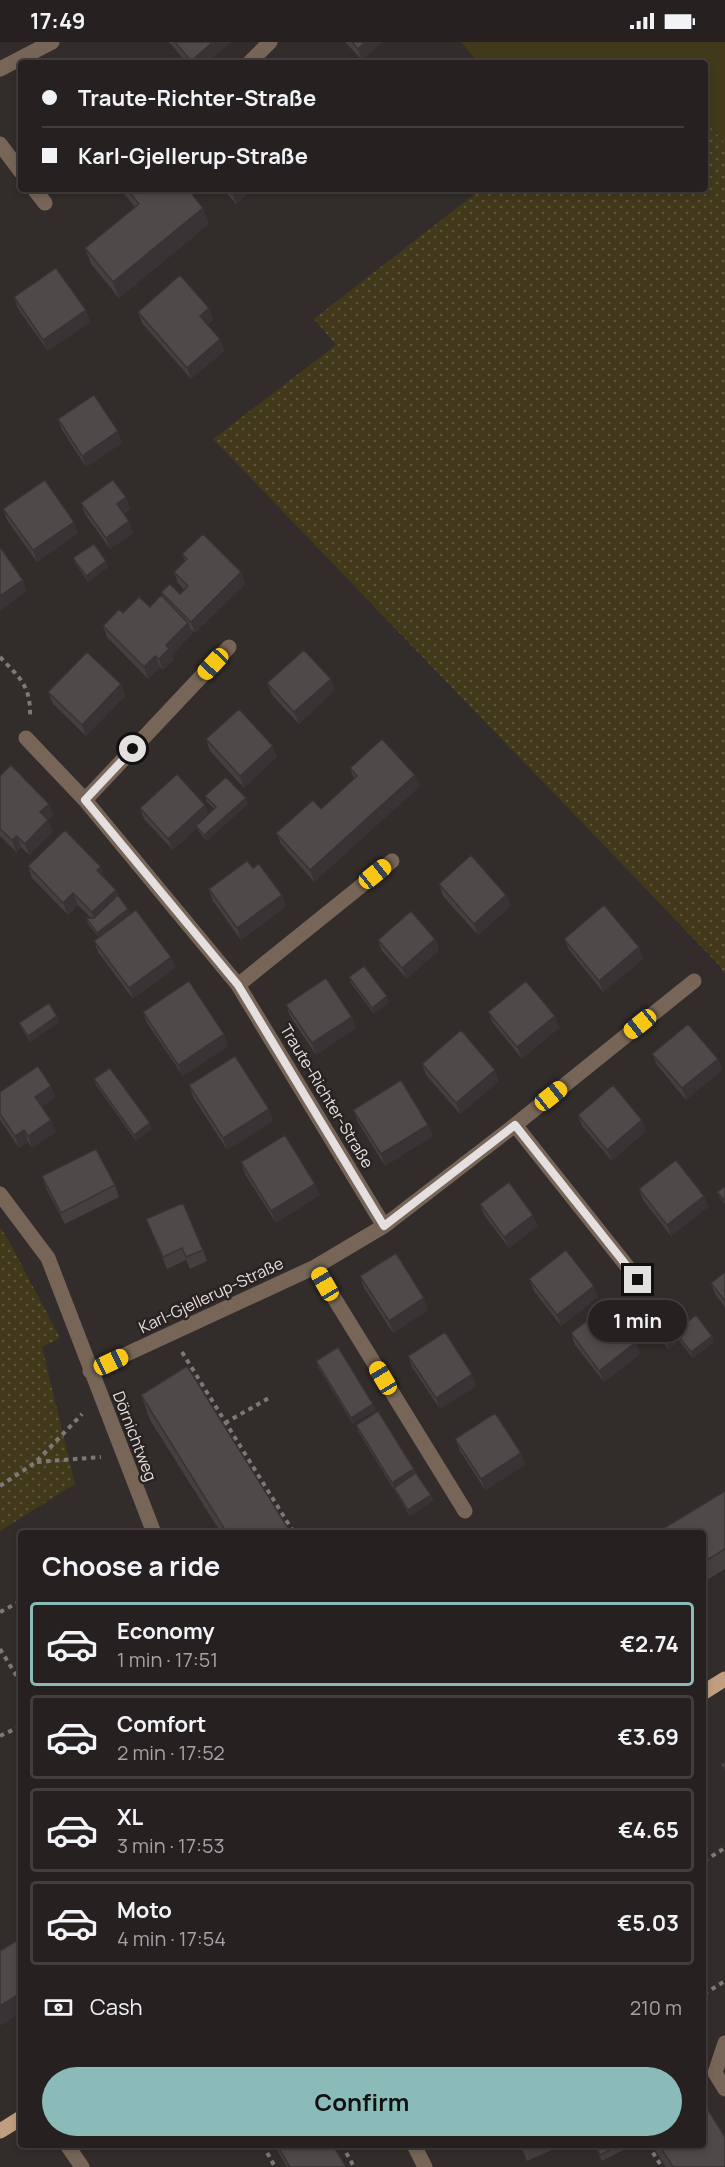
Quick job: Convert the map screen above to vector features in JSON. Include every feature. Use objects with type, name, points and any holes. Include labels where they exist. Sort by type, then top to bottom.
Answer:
[{"type":"main road","points":[[706,1691],[725,1679]]},
{"type":"main road","points":[[0,2132],[18,2120]]},
{"type":"street","points":[[0,69],[52,42]]},
{"type":"street","points":[[252,60],[270,42]]},
{"type":"street","points":[[0,144],[18,168]]},
{"type":"street","points":[[36,192],[45,203]]},
{"type":"street","points":[[85,800],[229,647]]},
{"type":"street","name":"Traute-Richter-Straße","points":[[26,738],[85,800],[238,985],[384,1226]]},
{"type":"street","points":[[238,985],[392,861]]},
{"type":"street","name":"Karl-Gjellerup-Straße","points":[[90,1371],[315,1267],[384,1226],[515,1125],[694,981]]},
{"type":"street","points":[[515,1125],[638,1280]]},
{"type":"street","name":"Dörnichtweg","points":[[0,1194],[48,1258],[153,1530]]},
{"type":"street","points":[[315,1267],[465,1511]]},
{"type":"street","points":[[725,2043],[715,2073],[725,2089]]},
{"type":"street","points":[[69,2148],[82,2167]]},
{"type":"street","points":[[416,2148],[425,2167]]},
{"type":"path","points":[[0,657],[22,680],[31,699],[30,726],[26,738]]},
{"type":"path","points":[[181,1350],[292,1530]]},
{"type":"path","points":[[225,1423],[269,1398]]},
{"type":"path","points":[[0,1486],[36,1462],[87,1409]]},
{"type":"path","points":[[36,1462],[106,1456]]},
{"type":"path","points":[[0,1611],[18,1602]]},
{"type":"path","points":[[0,1649],[18,1678]]},
{"type":"path","points":[[0,1736],[18,1727]]},
{"type":"path","points":[[706,1860],[725,1848]]},
{"type":"path","points":[[706,1993],[725,1980]]},
{"type":"path","points":[[265,2148],[275,2167]]},
{"type":"path","points":[[344,2148],[354,2167]]},
{"type":"path","points":[[650,2148],[662,2167]]},
{"type":"shaded area","points":[[461,42],[725,42],[725,143],[708,124],[708,60],[649,60],[647,58],[644,60],[476,60]]},
{"type":"shaded area","points":[[708,124],[725,143],[725,974],[718,964],[213,439],[336,345],[314,319],[477,192],[708,192]]},
{"type":"shaded area","points":[[0,1227],[60,1338],[42,1347],[75,1484],[0,1531]]},
{"type":"building","points":[[175,42],[213,42],[192,60]]},
{"type":"building","points":[[352,42],[365,42],[358,49]]},
{"type":"building","points":[[129,192],[190,192],[203,208],[113,282],[85,248],[139,204]]},
{"type":"building","points":[[56,268],[86,310],[43,340],[14,297]]},
{"type":"building","points":[[180,275],[209,308],[200,316],[220,339],[187,368],[138,312]]},
{"type":"building","points":[[94,395],[118,431],[82,456],[58,419]]},
{"type":"building","points":[[45,480],[74,522],[33,550],[3,509]]},
{"type":"building","points":[[113,480],[126,497],[117,504],[129,521],[106,538],[81,503]]},
{"type":"building","points":[[203,534],[241,572],[191,622],[161,592],[170,584],[180,594],[188,586],[174,572],[187,559],[182,554]]},
{"type":"building","points":[[94,544],[106,561],[86,576],[73,558]]},
{"type":"building","points":[[0,547],[23,580],[0,596]]},
{"type":"building","points":[[161,595],[188,623],[166,645],[169,649],[159,659],[155,656],[144,667],[103,626],[119,609],[123,613],[139,597],[150,607]]},
{"type":"building","points":[[304,650],[331,679],[294,712],[267,683]]},
{"type":"building","points":[[87,652],[121,684],[82,725],[48,692]]},
{"type":"building","points":[[239,709],[273,746],[240,776],[206,739]]},
{"type":"building","points":[[382,739],[415,775],[310,870],[276,833],[313,800],[321,809],[357,776],[350,768]]},
{"type":"building","points":[[11,765],[49,804],[40,812],[48,820],[25,844],[17,836],[12,840],[0,829],[0,776]]},
{"type":"building","points":[[177,774],[205,805],[168,839],[140,808]]},
{"type":"building","points":[[226,777],[246,798],[204,835],[196,826],[216,807],[205,796]]},
{"type":"building","points":[[65,830],[101,867],[97,870],[116,890],[92,912],[73,893],[63,903],[28,866]]},
{"type":"building","points":[[471,855],[506,895],[474,924],[439,884]]},
{"type":"building","points":[[247,861],[253,868],[259,864],[282,895],[237,928],[209,889]]},
{"type":"building","points":[[118,895],[128,909],[97,933],[86,918],[94,918]]},
{"type":"building","points":[[604,905],[639,947],[599,981],[564,939]]},
{"type":"building","points":[[136,910],[171,957],[129,988],[94,941]]},
{"type":"building","points":[[411,911],[435,939],[402,968],[378,940]]},
{"type":"building","points":[[364,966],[387,996],[372,1008],[349,977]]},
{"type":"building","points":[[326,978],[352,1017],[312,1043],[286,1005]]},
{"type":"building","points":[[189,981],[224,1034],[178,1065],[143,1012]]},
{"type":"building","points":[[526,981],[555,1016],[517,1047],[488,1012]]},
{"type":"building","points":[[49,1003],[57,1016],[28,1036],[19,1023]]},
{"type":"building","points":[[688,1024],[718,1059],[682,1088],[652,1054]]},
{"type":"building","points":[[461,1030],[495,1070],[456,1103],[422,1064]]},
{"type":"building","points":[[235,1056],[269,1109],[223,1138],[189,1085]]},
{"type":"building","points":[[38,1066],[51,1086],[35,1097],[51,1120],[28,1136],[24,1130],[15,1136],[0,1114],[0,1092]]},
{"type":"building","points":[[110,1068],[150,1123],[134,1135],[94,1079]]},
{"type":"building","points":[[401,1080],[428,1125],[381,1154],[353,1110]]},
{"type":"building","points":[[613,1085],[642,1120],[607,1150],[578,1115]]},
{"type":"building","points":[[285,1135],[315,1184],[271,1211],[241,1162]]},
{"type":"building","points":[[96,1149],[115,1185],[61,1213],[42,1176]]},
{"type":"building","points":[[676,1160],[704,1196],[667,1225],[639,1189]]},
{"type":"building","points":[[509,1182],[533,1215],[504,1237],[480,1204]]},
{"type":"building","points":[[725,1186],[725,1201],[717,1192]]},
{"type":"building","points":[[183,1203],[203,1250],[186,1257],[182,1248],[163,1257],[146,1219]]},
{"type":"building","points":[[566,1250],[594,1286],[557,1315],[529,1279]]},
{"type":"building","points":[[396,1253],[424,1298],[389,1321],[360,1276]]},
{"type":"building","points":[[725,1272],[725,1301],[711,1283]]},
{"type":"building","points":[[608,1305],[636,1342],[599,1371],[571,1333]]},
{"type":"building","points":[[696,1315],[712,1336],[691,1352],[675,1332]]},
{"type":"building","points":[[665,1326],[674,1338],[666,1343],[658,1331]]},
{"type":"building","points":[[445,1332],[472,1374],[436,1398],[408,1356]]},
{"type":"building","points":[[338,1347],[373,1404],[351,1418],[316,1361]]},
{"type":"building","points":[[187,1366],[289,1530],[225,1530],[141,1395]]},
{"type":"building","points":[[378,1411],[414,1469],[392,1483],[356,1425]]},
{"type":"building","points":[[495,1413],[521,1453],[481,1479],[455,1439]]},
{"type":"building","points":[[416,1473],[431,1495],[408,1510],[394,1488]]},
{"type":"building","points":[[725,1491],[725,1549],[706,1561],[706,1530],[661,1530]]},
{"type":"building","points":[[18,1940],[18,1995],[0,2006],[0,1951]]},
{"type":"building","points":[[706,2106],[725,2137],[725,2167],[673,2167],[661,2148],[706,2148]]},
{"type":"building","points":[[279,2148],[335,2148],[346,2167],[290,2167]]},
{"type":"building","points":[[596,2148],[614,2148],[600,2155]]},
{"type":"route","points":[[133,749],[85,800],[238,985],[384,1226],[515,1125],[638,1280]]}]
